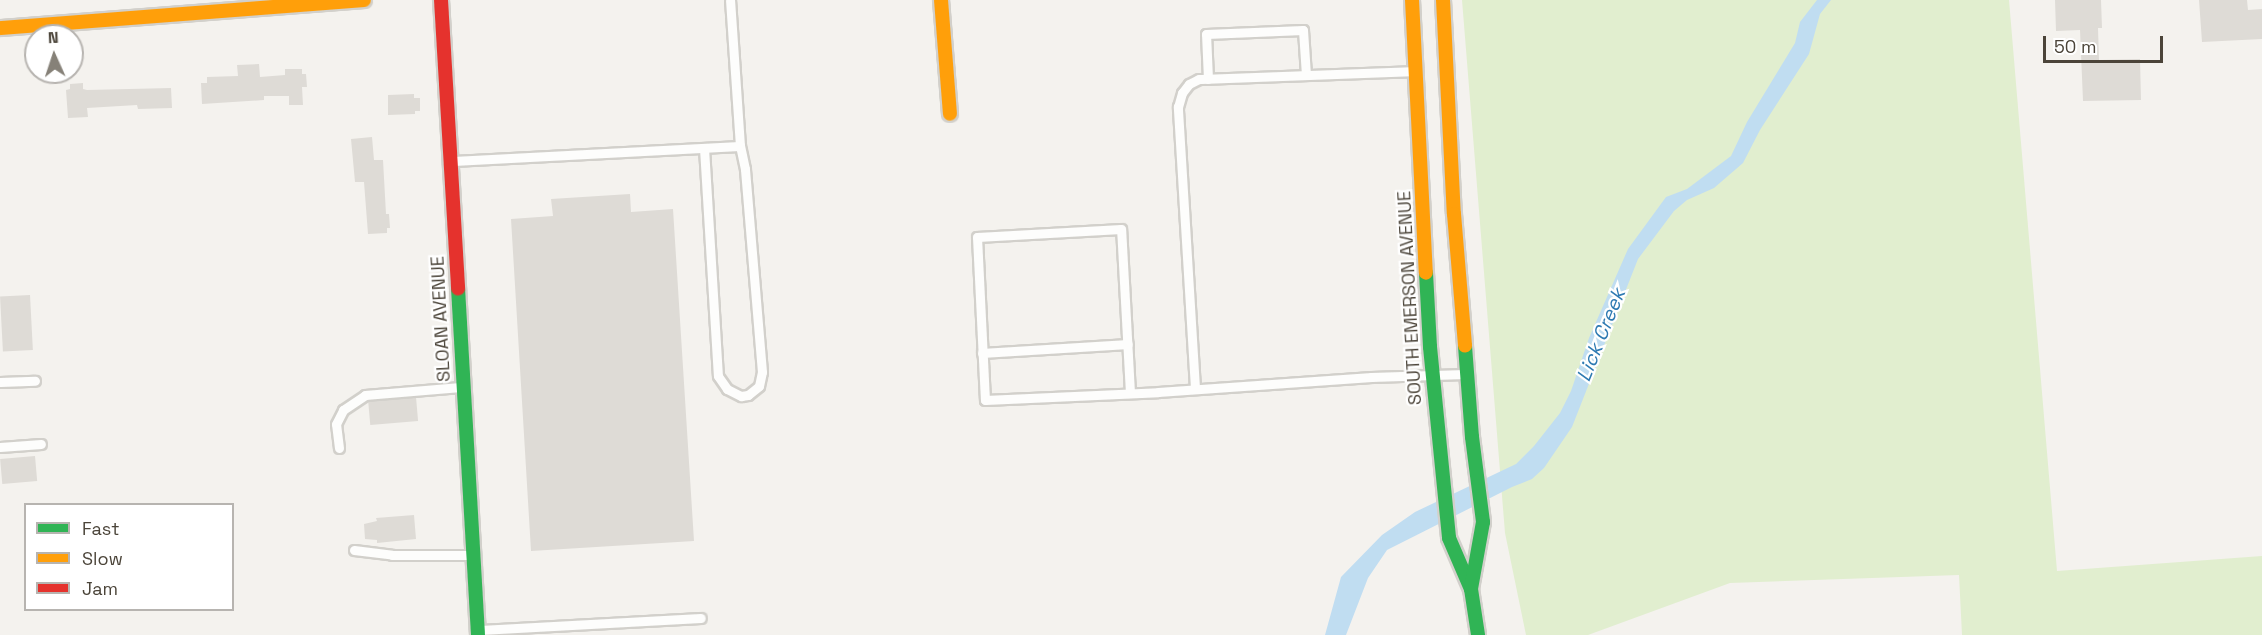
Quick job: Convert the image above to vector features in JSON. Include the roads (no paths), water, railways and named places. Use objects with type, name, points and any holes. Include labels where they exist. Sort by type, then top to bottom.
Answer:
[{"type":"main road","points":[[0,28],[364,0]]},
{"type":"main road","name":"SLOAN AVENUE","points":[[441,0],[478,633]]},
{"type":"main road","points":[[941,0],[950,114]]},
{"type":"main road","name":"SOUTH EMERSON AVENUE","points":[[1412,0],[1432,376],[1442,475],[1449,538],[1471,589],[1478,635]]},
{"type":"main road","name":"SOUTH EMERSON AVENUE","points":[[1443,0],[1454,214],[1474,459],[1483,522],[1471,589]]},
{"type":"lane","points":[[704,148],[718,376],[726,389],[741,396],[748,395],[759,386],[762,372],[745,169],[740,146],[730,0]]},
{"type":"lane","points":[[1208,79],[1206,34],[1303,30],[1306,75]]},
{"type":"lane","points":[[1195,388],[1178,107],[1182,93],[1189,84],[1208,79],[1416,71]]},
{"type":"lane","points":[[450,161],[740,146]]},
{"type":"lane","points":[[1130,393],[1121,229],[977,237],[985,400],[1130,393],[1468,374]]},
{"type":"lane","points":[[982,353],[1128,344]]},
{"type":"lane","points":[[0,382],[35,381]]},
{"type":"lane","points":[[339,448],[336,424],[343,410],[365,395],[463,387]]},
{"type":"lane","points":[[0,447],[41,444]]},
{"type":"lane","points":[[354,550],[392,555],[473,555]]},
{"type":"lane","points":[[478,633],[701,618]]},
{"type":"water","name":"Lick Creek","points":[[1817,0],[1831,0],[1820,14],[1809,54],[1760,130],[1743,163],[1714,188],[1687,200],[1674,211],[1638,259],[1572,427],[1544,468],[1532,479],[1387,550],[1368,578],[1346,635],[1325,635],[1341,577],[1382,535],[1415,512],[1516,464],[1534,446],[1560,413],[1571,391],[1589,338],[1628,249],[1666,197],[1687,189],[1731,156],[1747,122],[1795,43],[1800,22]]}]
